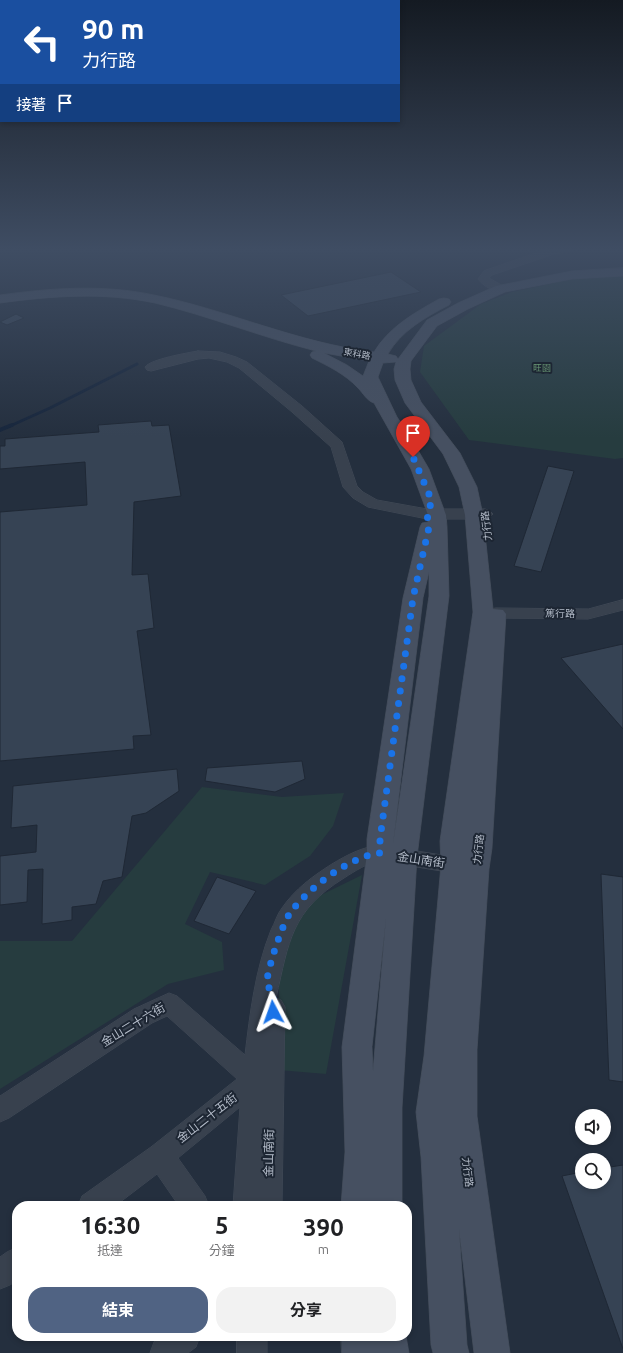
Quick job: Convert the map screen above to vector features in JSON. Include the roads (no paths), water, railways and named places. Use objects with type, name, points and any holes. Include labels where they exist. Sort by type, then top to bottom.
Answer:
[{"type":"street","points":[[181,312],[314,350],[369,341],[391,334],[403,327]]},
{"type":"street","points":[[194,312],[314,350],[351,372],[365,384],[400,433],[420,469],[432,510],[413,598],[381,831],[392,855],[385,1201]]},
{"type":"street","points":[[389,417],[370,377],[376,362],[389,341],[413,319],[426,312]]},
{"type":"street","points":[[403,365],[432,323],[452,312]]},
{"type":"street","name":"東科路","points":[[314,350],[376,362],[403,365]]},
{"type":"street","points":[[151,367],[186,356],[209,354],[234,359],[244,365],[338,445],[350,487],[358,495],[373,504],[480,514]]},
{"type":"street","name":"力行路","points":[[403,365],[412,377],[425,401],[463,450],[481,486],[480,514],[483,612],[453,841],[465,867],[461,1116],[492,1353]]},
{"type":"street","name":"力行路","points":[[451,1353],[449,1345],[437,1157],[432,1112],[465,867],[479,848],[496,613],[480,514]]},
{"type":"street","name":"篤行路","points":[[496,613],[588,614],[623,605]]},
{"type":"street","name":"金山南街","points":[[247,1201],[255,1080],[263,1003],[277,944],[289,914],[306,894],[330,876],[355,860],[372,854],[392,855],[465,867]]},
{"type":"street","points":[[358,1201],[361,1152],[357,1047],[392,855]]},
{"type":"street","name":"金山南街","points":[[267,981],[273,997],[268,1201]]},
{"type":"street","name":"金山二十六街","points":[[0,1110],[143,1016],[169,1003],[255,1080]]},
{"type":"street","name":"金山二十五街","points":[[99,1201],[160,1156],[255,1080]]},
{"type":"street","points":[[160,1156],[192,1201]]},
{"type":"street","points":[[0,1275],[12,1266]]},
{"type":"street","points":[[165,1353],[179,1341]]},
{"type":"street","points":[[252,1341],[252,1353]]},
{"type":"street","points":[[359,1341],[360,1353]]},
{"type":"street","points":[[389,1341],[391,1353]]},
{"type":"waterway","points":[[10,426],[50,408],[137,364]]},
{"type":"waterway","points":[[0,430],[12,425]]},
{"type":"park label","name":"旺園","points":[[542,368]]}]
